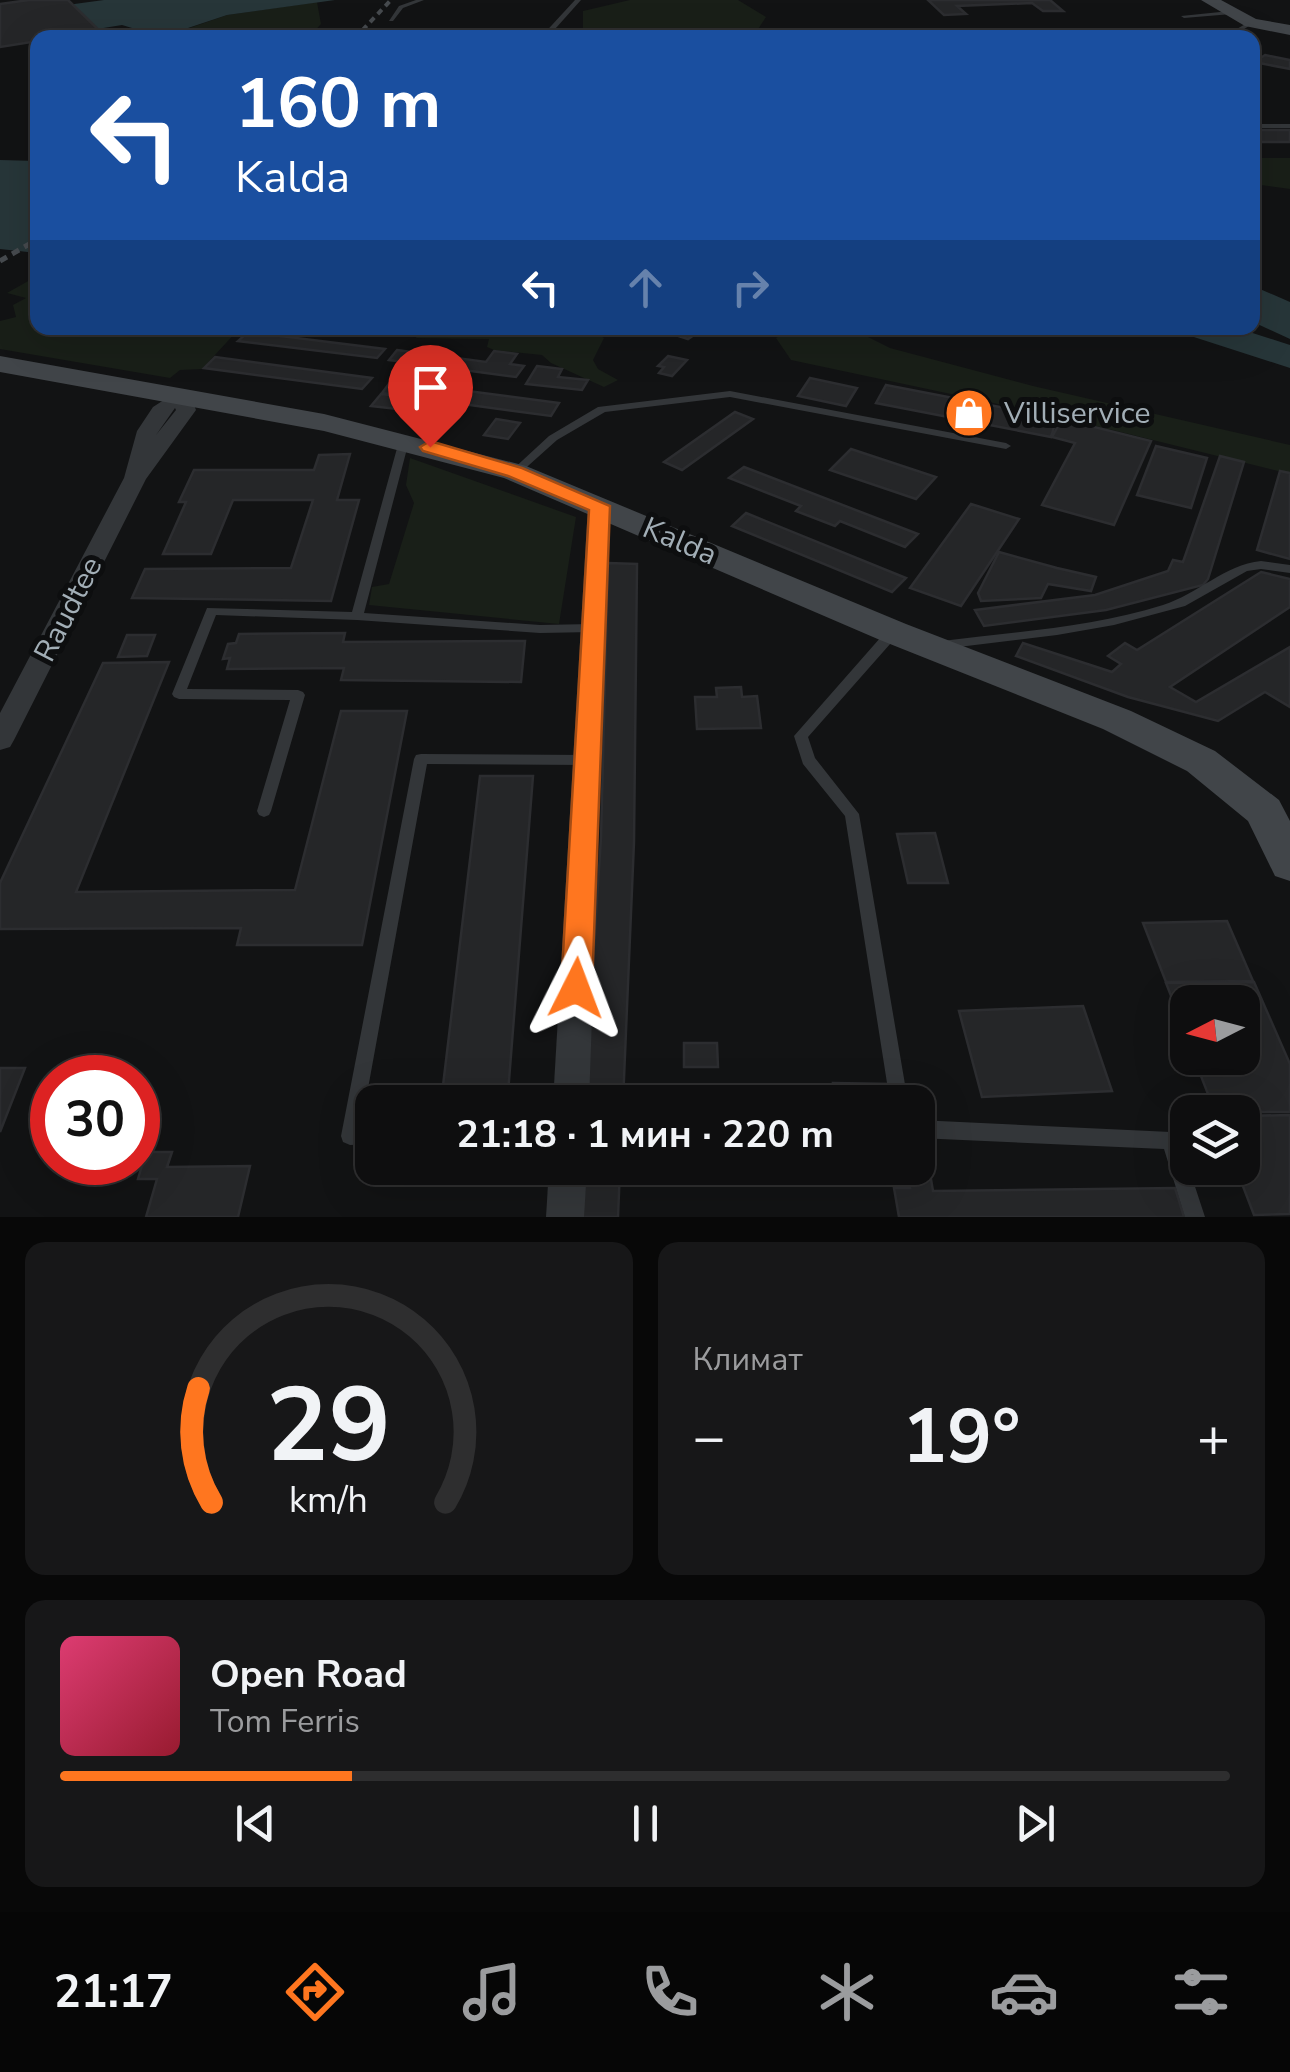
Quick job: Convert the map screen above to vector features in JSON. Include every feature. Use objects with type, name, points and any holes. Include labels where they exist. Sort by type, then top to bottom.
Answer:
[{"type":"street","points":[[1210,0],[1250,23],[1284,31]]},
{"type":"street","name":"Kalda","points":[[0,364],[404,441],[515,472],[893,632],[1118,720],[1201,760],[1264,811],[1290,864]]},
{"type":"street","name":"Raudtee","points":[[0,740],[134,478],[186,410],[181,396]]},
{"type":"street","points":[[572,1085],[599,506]]},
{"type":"street","points":[[565,1217],[567,1185]]},
{"type":"lane","points":[[391,20],[401,7],[421,0]]},
{"type":"lane","points":[[550,30],[578,0]]},
{"type":"lane","points":[[1184,16],[1230,13]]},
{"type":"lane","points":[[1238,30],[1250,23]]},
{"type":"lane","points":[[1260,126],[1290,126]]},
{"type":"lane","points":[[515,472],[553,438],[602,409],[730,394],[1006,446]]},
{"type":"lane","points":[[357,616],[404,441]]},
{"type":"lane","points":[[930,646],[1057,630],[1170,608],[1206,593],[1228,576],[1253,565],[1290,569]]},
{"type":"lane","points":[[264,811],[298,695],[179,694],[211,611],[540,629],[593,628]]},
{"type":"lane","points":[[893,632],[801,736],[808,760],[852,814],[896,1085]]},
{"type":"lane","points":[[360,1085],[421,759],[587,760]]},
{"type":"lane","points":[[355,1109],[350,1136],[355,1136]]},
{"type":"lane","points":[[935,1130],[1171,1141],[1195,1217]]},
{"type":"shaded area","points":[[104,0],[335,0],[227,15],[182,30],[126,30],[132,28],[122,25],[91,30],[33,30],[0,14]]},
{"type":"shaded area","points":[[630,0],[738,0],[766,17],[758,30],[583,30],[583,11]]},
{"type":"shaded area","points":[[317,2],[321,24],[315,30],[184,30],[227,15]]},
{"type":"shaded area","points":[[1260,158],[1290,158],[1290,189],[1260,185]]},
{"type":"shaded area","points":[[0,160],[30,161],[30,252],[0,249]]},
{"type":"shaded area","points":[[30,280],[30,335],[233,335],[202,369],[180,370],[170,378],[0,349],[0,321],[16,317],[13,305],[26,298],[7,293]]},
{"type":"shaded area","points":[[1260,289],[1290,302],[1290,339],[1260,325]]},
{"type":"shaded area","points":[[599,335],[604,338],[593,360],[598,369],[618,380],[604,387],[542,355],[494,350],[487,347],[489,339],[416,338]]},
{"type":"shaded area","points":[[864,335],[890,348],[1033,386],[1290,445],[1290,474],[1068,419],[791,360],[776,338]]},
{"type":"shaded area","points":[[1188,335],[1259,335],[1290,345],[1290,368]]},
{"type":"shaded area","points":[[410,458],[576,517],[559,624],[369,605],[372,587],[389,584],[414,503],[406,485]]},
{"type":"building","points":[[68,0],[99,30],[30,30],[30,42],[0,47],[0,4]]},
{"type":"building","points":[[928,0],[1050,0],[1063,11],[1043,11],[1032,3],[957,6],[966,14],[944,15]]},
{"type":"building","points":[[1265,55],[1290,60],[1290,69],[1260,63]]},
{"type":"building","points":[[1260,130],[1290,130],[1290,142],[1260,142]]},
{"type":"building","points":[[245,335],[272,335],[385,349],[377,358],[238,341]]},
{"type":"building","points":[[397,350],[486,362],[494,351],[517,354],[510,364],[524,366],[516,377],[389,360]]},
{"type":"building","points":[[668,356],[687,360],[672,376],[659,373],[664,367],[658,366]]},
{"type":"building","points":[[215,357],[372,378],[362,389],[204,368]]},
{"type":"building","points":[[537,366],[562,369],[558,377],[588,380],[582,390],[526,384]]},
{"type":"building","points":[[810,378],[857,388],[846,406],[798,396]]},
{"type":"building","points":[[391,381],[559,403],[551,416],[382,393]]},
{"type":"building","points":[[886,385],[1057,418],[1051,437],[876,403]]},
{"type":"building","points":[[381,394],[406,397],[397,409],[371,406]]},
{"type":"building","points":[[735,412],[753,419],[682,470],[664,462]]},
{"type":"building","points":[[496,419],[520,423],[508,439],[484,435]]},
{"type":"building","points":[[1062,419],[1151,441],[1114,525],[1042,505],[1075,443],[1052,437]]},
{"type":"building","points":[[1156,446],[1207,458],[1191,508],[1137,495]]},
{"type":"building","points":[[851,449],[936,477],[916,499],[830,470]]},
{"type":"building","points":[[350,454],[337,500],[359,500],[331,601],[132,598],[145,569],[291,568],[313,500],[233,500],[211,554],[163,554],[186,502],[179,502],[194,470],[314,470],[319,455]]},
{"type":"building","points":[[1220,456],[1244,462],[1203,585],[1106,610],[984,626],[975,610],[1095,595],[1168,571],[1173,560],[1183,562]]},
{"type":"building","points":[[744,467],[918,534],[905,547],[840,521],[835,526],[796,511],[801,506],[729,478]]},
{"type":"building","points":[[1280,471],[1290,473],[1290,559],[1257,550]]},
{"type":"building","points":[[971,504],[1019,519],[961,606],[910,588]]},
{"type":"building","points":[[746,513],[906,578],[892,592],[732,526]]},
{"type":"building","points":[[999,552],[1096,577],[1091,591],[1048,584],[1041,598],[981,601],[978,593]]},
{"type":"building","points":[[608,563],[637,564],[634,842],[624,1085],[585,1085],[601,838]]},
{"type":"building","points":[[1261,572],[1290,579],[1290,607],[1170,687],[1196,702],[1290,647],[1290,707],[1265,692],[1218,721],[1128,697],[1016,656],[1023,643],[1112,672],[1121,664],[1108,656],[1125,643],[1137,650]]},
{"type":"building","points":[[345,633],[343,642],[525,641],[521,682],[341,680],[344,668],[227,669],[230,658],[223,659],[228,644],[236,643],[239,634]]},
{"type":"building","points":[[127,635],[155,635],[147,656],[118,657]]},
{"type":"building","points":[[169,662],[76,892],[295,890],[341,711],[407,711],[362,945],[237,945],[241,928],[0,929],[0,883],[103,663]]},
{"type":"building","points":[[741,687],[742,697],[757,696],[761,728],[697,729],[695,697],[717,697],[716,688]]},
{"type":"building","points":[[480,776],[533,776],[509,1085],[443,1085]]},
{"type":"building","points":[[935,833],[948,883],[908,883],[897,834]]},
{"type":"building","points":[[1227,921],[1253,981],[1166,982],[1143,923]]},
{"type":"building","points":[[1166,983],[1255,985],[1170,985],[1170,993]]},
{"type":"building","points":[[1260,996],[1290,1064],[1290,1112],[1260,1112],[1260,1095],[1208,1095],[1201,1075],[1260,1075]]},
{"type":"building","points":[[1083,1006],[1112,1091],[982,1097],[959,1011]]},
{"type":"building","points":[[684,1043],[717,1043],[718,1067],[684,1067]]},
{"type":"building","points":[[0,1068],[25,1068],[0,1132]]},
{"type":"building","points":[[833,1083],[893,1085],[833,1085]]},
{"type":"building","points":[[1290,1115],[1290,1214],[1254,1215],[1243,1185],[1260,1185],[1260,1116]]},
{"type":"building","points":[[160,1152],[172,1152],[167,1167],[250,1166],[238,1217],[146,1217],[155,1185],[160,1185]]},
{"type":"building","points":[[579,1185],[619,1185],[618,1217],[577,1217]]},
{"type":"building","points":[[909,1185],[932,1185],[933,1191],[1175,1188],[1184,1217],[899,1217],[894,1188],[910,1188]]},
{"type":"railway","points":[[363,30],[391,0]]},
{"type":"railway","points":[[0,261],[30,244]]},
{"type":"place","name":"Villiservice","points":[[969,413]]},
{"type":"route","points":[[430,447],[515,472],[599,506],[576,988]]}]
